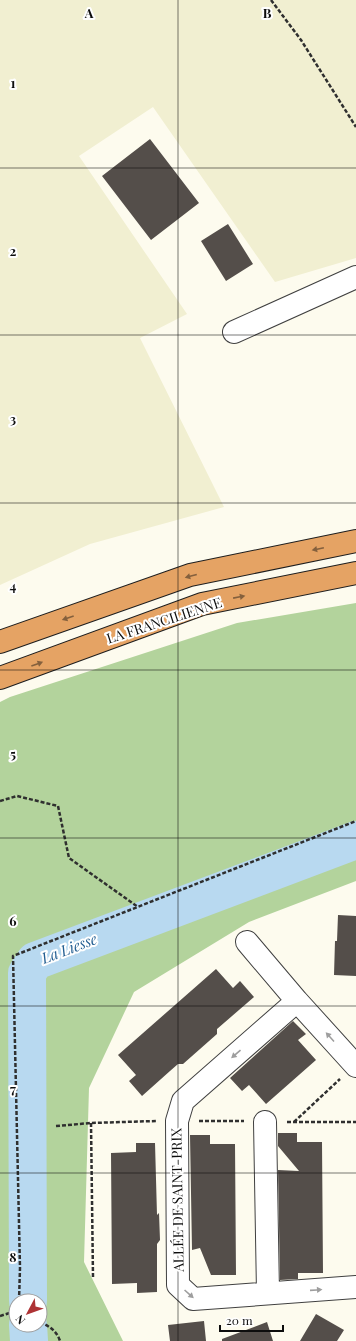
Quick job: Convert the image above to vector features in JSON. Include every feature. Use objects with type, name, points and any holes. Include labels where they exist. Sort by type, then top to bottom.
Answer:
[{"type":"highway","points":[[0,642],[190,575],[356,541]]},
{"type":"highway","name":"LA FRANCILIENNE","points":[[0,678],[202,604],[356,573]]},
{"type":"street","points":[[234,332],[356,277]]},
{"type":"street","points":[[247,942],[355,1066]]},
{"type":"street","name":"ALLÉE DE SAINT-PRIX","points":[[297,1001],[183,1101],[177,1121],[178,1285],[193,1299],[356,1287]]},
{"type":"street","points":[[265,1122],[268,1293]]},
{"type":"path","points":[[271,0],[301,40],[356,127]]},
{"type":"path","points":[[0,801],[18,796],[58,806],[69,858],[138,907]]},
{"type":"path","points":[[19,1293],[20,1268],[13,956],[356,821]]},
{"type":"path","points":[[294,1122],[355,1066]]},
{"type":"path","points":[[56,1126],[91,1123],[177,1121],[356,1122]]},
{"type":"path","points":[[91,1123],[93,1277]]},
{"type":"path","points":[[48,1326],[59,1337],[60,1341]]},
{"type":"shaded area","points":[[0,0],[356,0],[356,258],[275,282],[153,107],[79,156],[187,314],[140,338],[224,507],[90,544],[0,585]]},
{"type":"green space","points":[[356,603],[356,881],[249,922],[134,992],[89,1088],[84,1262],[123,1341],[0,1341],[0,702],[10,697],[237,623]]},
{"type":"building","points":[[150,139],[199,203],[151,240],[102,176]]},
{"type":"building","points":[[228,224],[253,264],[226,281],[201,241]]},
{"type":"building","points":[[338,915],[356,916],[356,976],[334,975],[335,941],[337,941]]},
{"type":"building","points":[[216,969],[233,988],[240,981],[254,997],[217,1029],[217,1034],[183,1064],[178,1064],[142,1096],[129,1081],[136,1075],[118,1055]]},
{"type":"building","points":[[293,1021],[306,1034],[298,1040],[316,1060],[266,1104],[249,1085],[242,1091],[230,1078]]},
{"type":"building","points":[[278,1133],[297,1133],[297,1142],[322,1142],[323,1273],[298,1273],[298,1279],[280,1280],[278,1170],[299,1171],[278,1146]]},
{"type":"building","points":[[190,1135],[210,1135],[210,1144],[235,1144],[236,1275],[211,1275],[200,1248],[192,1250]]},
{"type":"building","points":[[136,1143],[155,1143],[157,1215],[159,1213],[160,1240],[157,1244],[157,1292],[137,1293],[137,1283],[112,1284],[111,1153],[136,1152]]},
{"type":"building","points":[[316,1314],[344,1330],[337,1341],[300,1341]]},
{"type":"building","points":[[204,1321],[206,1341],[170,1341],[168,1325]]},
{"type":"building","points":[[267,1322],[273,1341],[222,1341],[222,1339]]},
{"type":"waterway","name":"La Liesse","points":[[28,1293],[27,973],[35,961],[356,840]]},
{"type":"waterway","name":"La Liesse","points":[[28,1333],[29,1341]]}]
